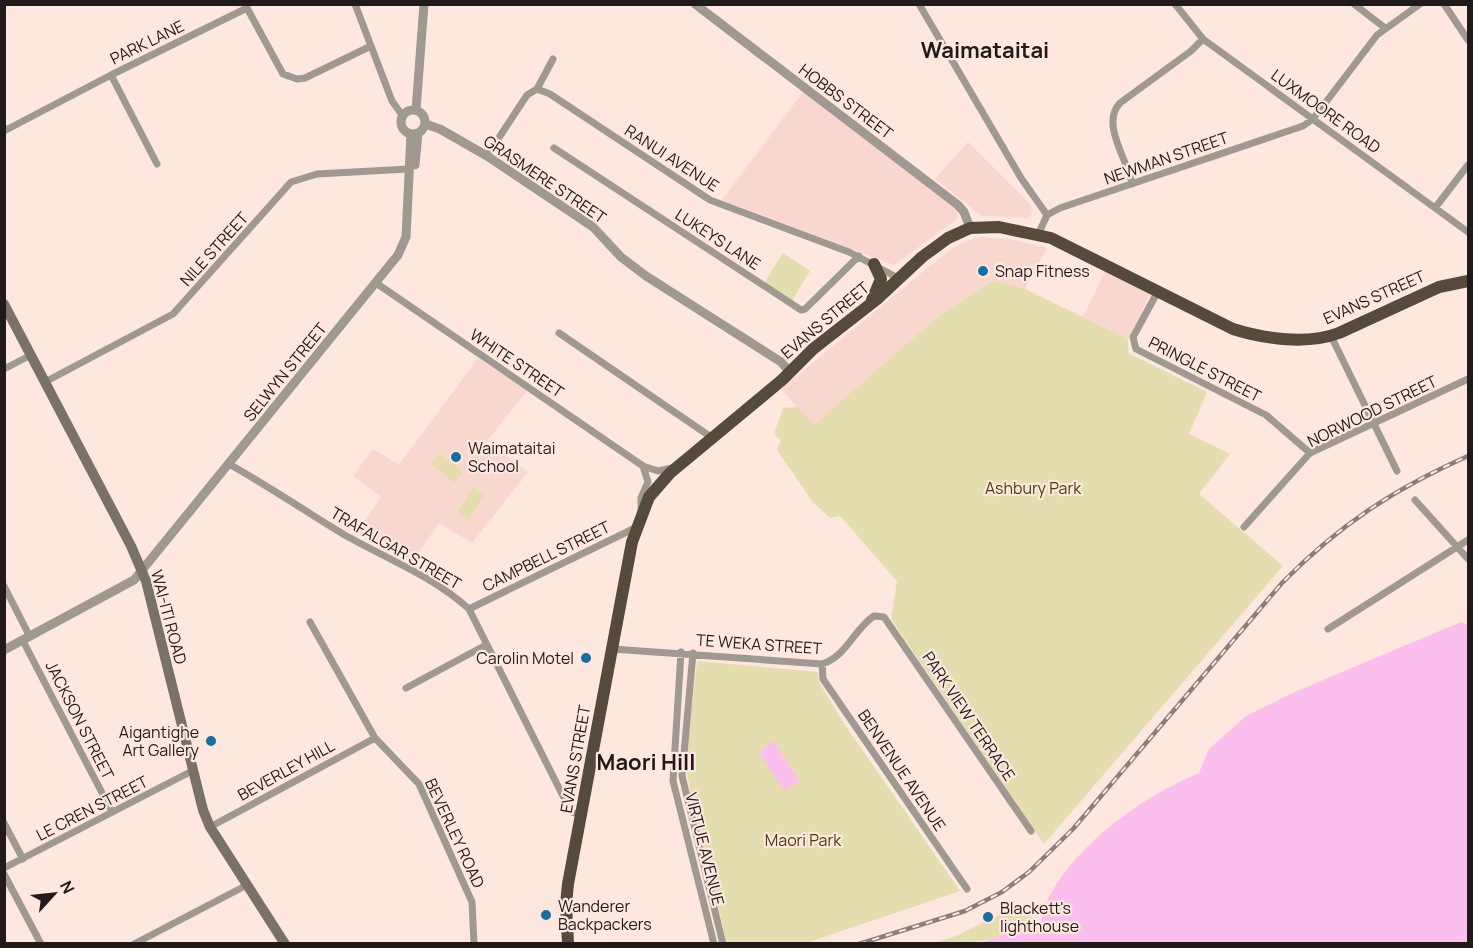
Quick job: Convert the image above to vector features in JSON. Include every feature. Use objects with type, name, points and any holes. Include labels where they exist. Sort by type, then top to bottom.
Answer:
[{"type":"highway","name":"EVANS STREET","points":[[568,944],[567,895],[635,528],[640,515],[655,489],[677,466],[942,242],[970,228],[999,227],[1038,235],[1065,244],[1157,293],[1243,332],[1301,339],[1331,336],[1439,287],[1468,281]]},
{"type":"highway","points":[[870,304],[880,279],[874,264]]},
{"type":"main road","name":"WAI-ITI ROAD","points":[[4,304],[141,571],[192,771],[210,827],[285,944]]},
{"type":"street","points":[[355,4],[392,101],[402,115],[401,127],[415,134],[425,124],[422,114],[416,110],[408,110],[402,115]]},
{"type":"street","points":[[416,110],[424,4]]},
{"type":"street","name":"HOBBS STREET","points":[[695,4],[958,205],[964,212],[970,228]]},
{"type":"street","points":[[920,4],[1021,178],[1047,215],[1038,235]]},
{"type":"street","name":"LUXMOORE ROAD","points":[[1174,4],[1203,39],[1468,232]]},
{"type":"street","points":[[1354,4],[1384,28]]},
{"type":"street","points":[[1313,119],[1384,28],[1420,4]]},
{"type":"street","points":[[1444,4],[1468,40]]},
{"type":"street","name":"PARK LANE","points":[[4,131],[246,6],[283,74],[291,77],[305,78],[371,46]]},
{"type":"street","points":[[1132,184],[1112,124],[1112,114],[1120,103],[1191,51],[1203,39]]},
{"type":"street","points":[[487,156],[528,95],[537,89],[553,60]]},
{"type":"street","points":[[111,75],[157,164]]},
{"type":"street","name":"RANUI AVENUE","points":[[537,89],[550,94],[710,200],[859,256],[898,278]]},
{"type":"street","name":"NEWMAN STREET","points":[[1047,215],[1060,208],[1303,126],[1313,119]]},
{"type":"street","name":"GRASMERE STREET","points":[[425,124],[440,129],[487,156],[593,227],[621,257],[646,276],[774,358],[789,371]]},
{"type":"street","name":"SELWYN STREET","points":[[4,650],[122,588],[141,571],[376,283],[405,244],[409,172],[415,134]]},
{"type":"street","name":"LUKEYS LANE","points":[[554,148],[801,310],[805,309],[859,256]]},
{"type":"street","points":[[1435,208],[1468,165]]},
{"type":"street","name":"NILE STREET","points":[[45,381],[173,314],[291,182],[317,174],[409,172]]},
{"type":"street","name":"WHITE STREET","points":[[376,283],[643,466]]},
{"type":"street","name":"PRINGLE STREET","points":[[1157,293],[1133,337],[1136,350],[1266,415],[1310,453]]},
{"type":"street","points":[[559,333],[711,437]]},
{"type":"street","points":[[1331,336],[1397,471]]},
{"type":"street","points":[[4,369],[31,355]]},
{"type":"street","name":"NORWOOD STREET","points":[[1244,527],[1310,453],[1468,379]]},
{"type":"street","name":"TRAFALGAR STREET","points":[[229,464],[344,534],[416,572],[458,598],[469,609],[567,806],[572,812],[581,815]]},
{"type":"street","points":[[643,466],[658,471],[677,466]]},
{"type":"street","points":[[640,515],[641,498],[648,482],[643,466]]},
{"type":"street","points":[[1415,500],[1468,559]]},
{"type":"street","name":"CAMPBELL STREET","points":[[469,609],[635,528]]},
{"type":"street","points":[[1328,629],[1468,540]]},
{"type":"street","name":"JACKSON STREET","points":[[4,586],[27,639],[112,812]]},
{"type":"street","name":"TE WEKA STREET","points":[[612,649],[681,652],[822,664],[842,652],[866,622],[874,616],[884,617]]},
{"type":"street","name":"PARK VIEW TERRACE","points":[[884,617],[1031,831]]},
{"type":"street","name":"BEVERLEY ROAD","points":[[310,622],[375,738],[419,784],[472,902],[474,944]]},
{"type":"street","points":[[406,688],[486,645]]},
{"type":"street","name":"VIRTUE AVENUE","points":[[681,652],[673,781],[714,944]]},
{"type":"street","name":"VIRTUE AVENUE","points":[[693,653],[682,776],[723,944]]},
{"type":"street","name":"BENVENUE AVENUE","points":[[822,664],[824,679],[967,889]]},
{"type":"street","name":"BEVERLEY HILL","points":[[210,827],[375,738]]},
{"type":"street","name":"LE CREN STREET","points":[[4,868],[192,771]]},
{"type":"street","points":[[4,824],[23,858]]},
{"type":"street","points":[[4,874],[41,944]]},
{"type":"street","points":[[134,944],[247,885]]},
{"type":"shaded area","points":[[803,92],[956,208],[958,218],[894,265],[722,200]]},
{"type":"shaded area","points":[[968,142],[1031,205],[1032,215],[1026,218],[982,216],[935,179]]},
{"type":"shaded area","points":[[981,237],[1011,239],[1047,248],[1025,289],[995,280],[941,314],[814,426],[781,389],[936,261],[961,243]]},
{"type":"shaded area","points":[[1105,272],[1150,294],[1128,339],[1083,317]]},
{"type":"shaded area","name":"Waimataitai School","points":[[478,358],[527,391],[486,442],[528,472],[472,543],[439,523],[412,562],[357,532],[381,497],[353,476],[373,449],[399,465]]},
{"type":"shaded area","points":[[1461,622],[1468,625],[1468,943],[979,943],[1020,931],[1041,921],[1049,898],[1063,875],[1096,839],[1136,807],[1178,782],[1199,773],[1209,749],[1246,716],[1297,691]]},
{"type":"shaded area","points":[[773,741],[800,781],[784,791],[759,753]]},
{"type":"green space","points":[[783,253],[810,271],[792,301],[764,283]]},
{"type":"green space","name":"Ashbury Park","points":[[995,280],[1025,289],[1128,339],[1128,353],[1207,392],[1189,434],[1230,454],[1199,494],[1283,566],[1044,844],[891,619],[897,581],[840,516],[830,518],[812,501],[777,450],[781,440],[774,434],[783,408],[797,407],[814,425],[941,314]]},
{"type":"green space","points":[[440,454],[463,472],[454,483],[432,464]]},
{"type":"green space","points":[[473,487],[484,494],[469,519],[457,512]]},
{"type":"green space","name":"Maori Park","points":[[697,661],[818,672],[819,682],[843,722],[960,891],[806,943],[727,943],[690,792],[686,764]]},
{"type":"green space","points":[[1027,912],[1037,923],[997,938],[930,944],[954,937],[1001,914]]},
{"type":"railway","points":[[859,944],[965,911],[1002,892],[1029,872],[1073,829],[1282,583],[1303,562],[1346,526],[1392,495],[1468,456]]},
{"type":"place","name":"Snap Fitness","points":[[983,271]]},
{"type":"place","name":"Waimataitai School","points":[[456,457]]},
{"type":"place","name":"Carolin Motel","points":[[586,658]]},
{"type":"place","name":"Aigantighe Art Gallery","points":[[211,741]]},
{"type":"place","name":"Wanderer Backpackers","points":[[546,915]]},
{"type":"place","name":"Blackett's lighthouse","points":[[988,917]]},
{"type":"district","name":"Waimataitai","points":[[985,50]]},
{"type":"district","name":"Maori Hill","points":[[646,762]]}]
